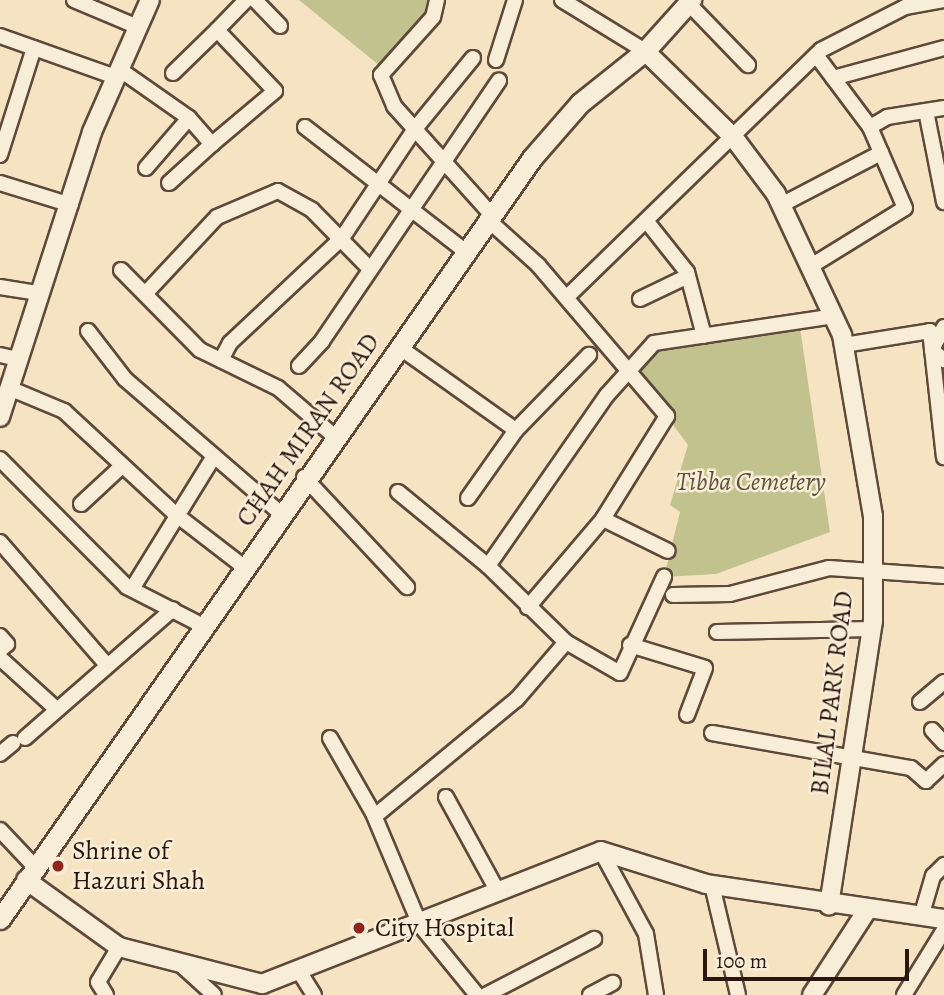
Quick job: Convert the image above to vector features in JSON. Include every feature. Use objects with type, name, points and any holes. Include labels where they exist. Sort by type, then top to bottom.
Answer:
[{"type":"main road","name":"CHAH MIRAN ROAD","points":[[0,919],[205,627],[304,477],[399,347],[489,216],[580,103],[645,51],[690,2]]},
{"type":"street","points":[[74,0],[138,26]]},
{"type":"street","points":[[0,417],[39,293],[117,73],[150,0]]},
{"type":"street","points":[[173,73],[246,0]]},
{"type":"street","points":[[255,0],[280,26]]},
{"type":"street","points":[[437,0],[433,18],[381,75],[414,130],[440,164],[631,368],[667,416],[603,519],[528,607]]},
{"type":"street","points":[[496,60],[514,0]]},
{"type":"street","points":[[562,0],[645,51]]},
{"type":"street","points":[[567,297],[648,223],[816,55],[905,7],[943,0]]},
{"type":"street","points":[[690,2],[748,65]]},
{"type":"street","points":[[169,183],[275,91],[216,30]]},
{"type":"street","points":[[0,36],[117,73],[189,118],[212,144]]},
{"type":"street","points":[[0,155],[7,108],[34,48]]},
{"type":"street","points":[[833,78],[944,48]]},
{"type":"street","name":"BILAL PARK ROAD","points":[[645,51],[734,138],[781,205],[834,316],[844,345],[873,516],[872,629],[829,906]]},
{"type":"street","points":[[811,266],[905,208],[870,127],[816,55]]},
{"type":"street","points":[[221,360],[230,343],[342,238],[414,130],[473,58]]},
{"type":"street","points":[[299,366],[499,81]]},
{"type":"street","points":[[870,127],[887,117],[944,108]]},
{"type":"street","points":[[926,111],[944,202]]},
{"type":"street","points":[[146,169],[189,118]]},
{"type":"street","points":[[305,127],[466,251]]},
{"type":"street","points":[[781,205],[881,153]]},
{"type":"street","points":[[0,183],[71,205]]},
{"type":"street","points":[[145,294],[217,217],[278,191],[342,238],[369,268]]},
{"type":"street","points":[[648,223],[688,276],[704,336]]},
{"type":"street","points":[[121,270],[200,350],[278,388],[334,436]]},
{"type":"street","points":[[640,299],[688,276]]},
{"type":"street","points":[[0,287],[39,293]]},
{"type":"street","points":[[488,566],[631,368],[654,343],[834,316]]},
{"type":"street","points":[[932,350],[944,327]]},
{"type":"street","points":[[88,331],[125,379],[280,513]]},
{"type":"street","points":[[844,345],[930,331],[944,457]]},
{"type":"street","points":[[399,347],[516,430]]},
{"type":"street","points":[[932,350],[944,360]]},
{"type":"street","points":[[0,355],[18,359]]},
{"type":"street","points":[[468,498],[516,430],[589,355]]},
{"type":"street","points":[[9,388],[64,411],[174,513],[244,567]]},
{"type":"street","points":[[131,589],[174,513],[214,456]]},
{"type":"street","points":[[0,459],[131,589],[205,627]]},
{"type":"street","points":[[81,504],[122,466]]},
{"type":"street","points":[[304,477],[407,587]]},
{"type":"street","points":[[398,492],[488,566],[566,642],[620,673],[630,645],[664,577]]},
{"type":"street","points":[[603,519],[668,551]]},
{"type":"street","points":[[0,541],[106,664]]},
{"type":"street","points":[[673,596],[730,594],[829,568],[944,576]]},
{"type":"street","points":[[0,754],[173,609]]},
{"type":"street","points":[[717,632],[872,629]]},
{"type":"street","points":[[0,636],[6,644],[0,650]]},
{"type":"street","points":[[375,816],[517,699],[566,642]]},
{"type":"street","points":[[630,645],[705,668],[687,715]]},
{"type":"street","points":[[0,658],[54,707]]},
{"type":"street","points":[[920,702],[944,682]]},
{"type":"street","points":[[932,730],[944,743]]},
{"type":"street","points":[[712,733],[911,768],[926,781],[944,764]]},
{"type":"street","points":[[330,738],[375,816],[420,925],[477,995]]},
{"type":"street","points":[[446,797],[498,892]]},
{"type":"street","points":[[0,830],[31,874],[119,947],[262,984],[420,925],[601,851],[712,885],[866,912],[944,919]]},
{"type":"street","points":[[601,851],[646,934],[656,995]]},
{"type":"street","points":[[921,916],[933,876],[944,865]]},
{"type":"street","points":[[712,885],[738,995]]},
{"type":"street","points":[[812,995],[866,912]]},
{"type":"street","points":[[904,995],[944,930]]},
{"type":"street","points":[[486,995],[594,939]]},
{"type":"street","points":[[106,995],[98,982],[119,947]]},
{"type":"street","points":[[179,962],[214,995]]},
{"type":"street","points":[[299,971],[314,995]]},
{"type":"street","points":[[590,995],[613,983]]},
{"type":"green space","points":[[299,0],[437,0],[385,70]]},
{"type":"green space","name":"Tibba Cemetery","points":[[799,321],[830,532],[716,574],[664,577],[680,512],[670,505],[688,445],[631,368],[654,343]]},
{"type":"place","name":"Shrine of Hazuri Shah","points":[[58,866]]},
{"type":"place","name":"City Hospital","points":[[359,928]]}]
